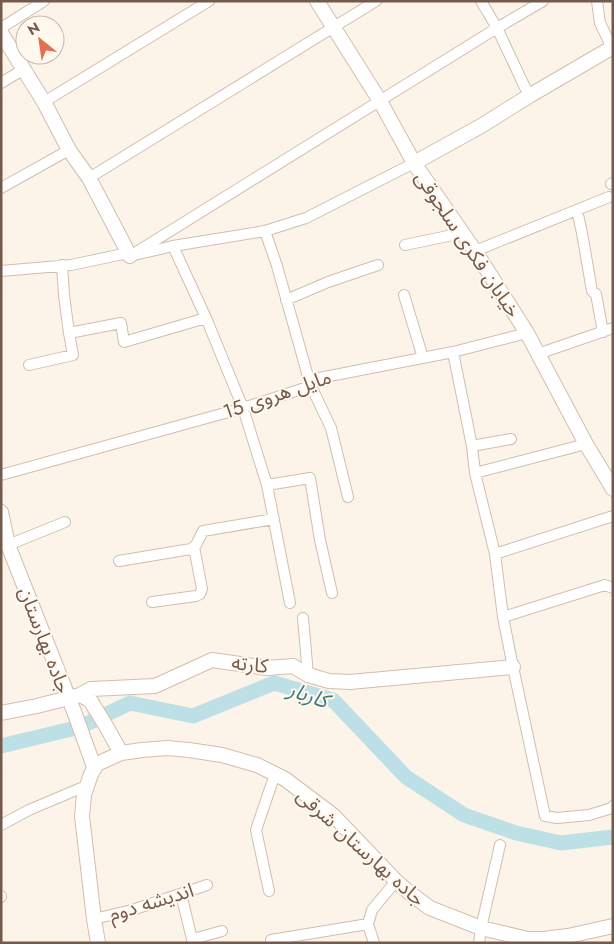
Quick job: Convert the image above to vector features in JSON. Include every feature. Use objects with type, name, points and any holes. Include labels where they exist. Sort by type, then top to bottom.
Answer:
[{"type":"street","points":[[1,28],[44,1]]},
{"type":"street","points":[[44,102],[209,1]]},
{"type":"street","name":"خیابان فکری سلجوقی","points":[[317,1],[380,101],[414,163],[475,250],[527,333],[586,444],[613,489]]},
{"type":"street","points":[[89,178],[376,1]]},
{"type":"street","points":[[481,1],[497,28],[529,96]]},
{"type":"street","points":[[130,256],[497,28],[544,1]]},
{"type":"street","points":[[1,271],[62,265],[124,254],[130,256],[173,246],[265,231],[306,218],[414,163],[481,126],[612,47],[600,23],[597,1]]},
{"type":"street","points":[[1,33],[44,102],[69,150],[89,178],[130,256]]},
{"type":"street","points":[[1,83],[24,69]]},
{"type":"street","points":[[1,188],[69,150]]},
{"type":"street","points":[[475,250],[609,197]]},
{"type":"street","points":[[538,354],[608,330],[596,294],[592,291],[577,210]]},
{"type":"street","points":[[265,231],[277,266],[310,383],[331,428],[348,497]]},
{"type":"street","points":[[405,245],[462,232]]},
{"type":"street","points":[[173,246],[206,318],[243,408],[267,485],[290,603]]},
{"type":"street","points":[[29,365],[73,355],[64,295],[62,265]]},
{"type":"street","points":[[286,300],[328,282],[378,265]]},
{"type":"street","points":[[404,295],[423,358]]},
{"type":"street","points":[[69,333],[121,323],[124,342],[206,318]]},
{"type":"street","name":"مایل هروی 15","points":[[1,475],[243,408],[310,383],[453,352],[527,333]]},
{"type":"street","points":[[453,352],[472,446],[475,474],[495,554],[503,617],[545,816],[557,818],[588,815],[612,808],[613,806]]},
{"type":"street","points":[[472,446],[511,438]]},
{"type":"street","points":[[475,474],[586,444]]},
{"type":"street","points":[[267,485],[310,478],[320,540],[332,593]]},
{"type":"street","name":"جاده بهارستان","points":[[1,512],[8,545],[79,698],[74,714],[94,767]]},
{"type":"street","points":[[495,554],[613,516]]},
{"type":"street","points":[[119,561],[191,549],[196,545],[203,532],[274,520]]},
{"type":"street","points":[[8,545],[65,522]]},
{"type":"street","points":[[152,602],[200,594],[202,589],[194,547]]},
{"type":"street","points":[[503,617],[605,585],[613,588]]},
{"type":"street","points":[[303,618],[308,675]]},
{"type":"street","name":"کارته","points":[[1,713],[79,698],[91,688],[156,686],[212,660],[267,668],[293,666],[308,675],[350,682],[513,667]]},
{"type":"street","points":[[79,698],[106,726],[116,755],[94,767],[84,795],[82,816],[98,943]]},
{"type":"street","name":"جاده بهارستان شرقی","points":[[116,755],[167,748],[222,755],[257,765],[285,779],[334,816],[410,894],[430,908],[481,928],[528,939],[544,939],[613,926]]},
{"type":"street","points":[[269,891],[256,830],[275,774]]},
{"type":"street","points":[[1,825],[29,810],[88,785]]},
{"type":"street","points":[[480,943],[481,928],[500,846]]},
{"type":"street","points":[[374,943],[368,924],[372,910],[396,881]]},
{"type":"street","name":"اندیشه دوم","points":[[94,919],[132,910],[207,885]]},
{"type":"street","points":[[182,894],[193,941],[222,931]]},
{"type":"street","points":[[272,943],[271,940],[368,924]]},
{"type":"waterway","name":"کاربار","points":[[1,746],[80,727],[130,703],[193,716],[274,683],[333,700],[406,777],[464,815],[516,833],[561,843],[613,837]]}]
